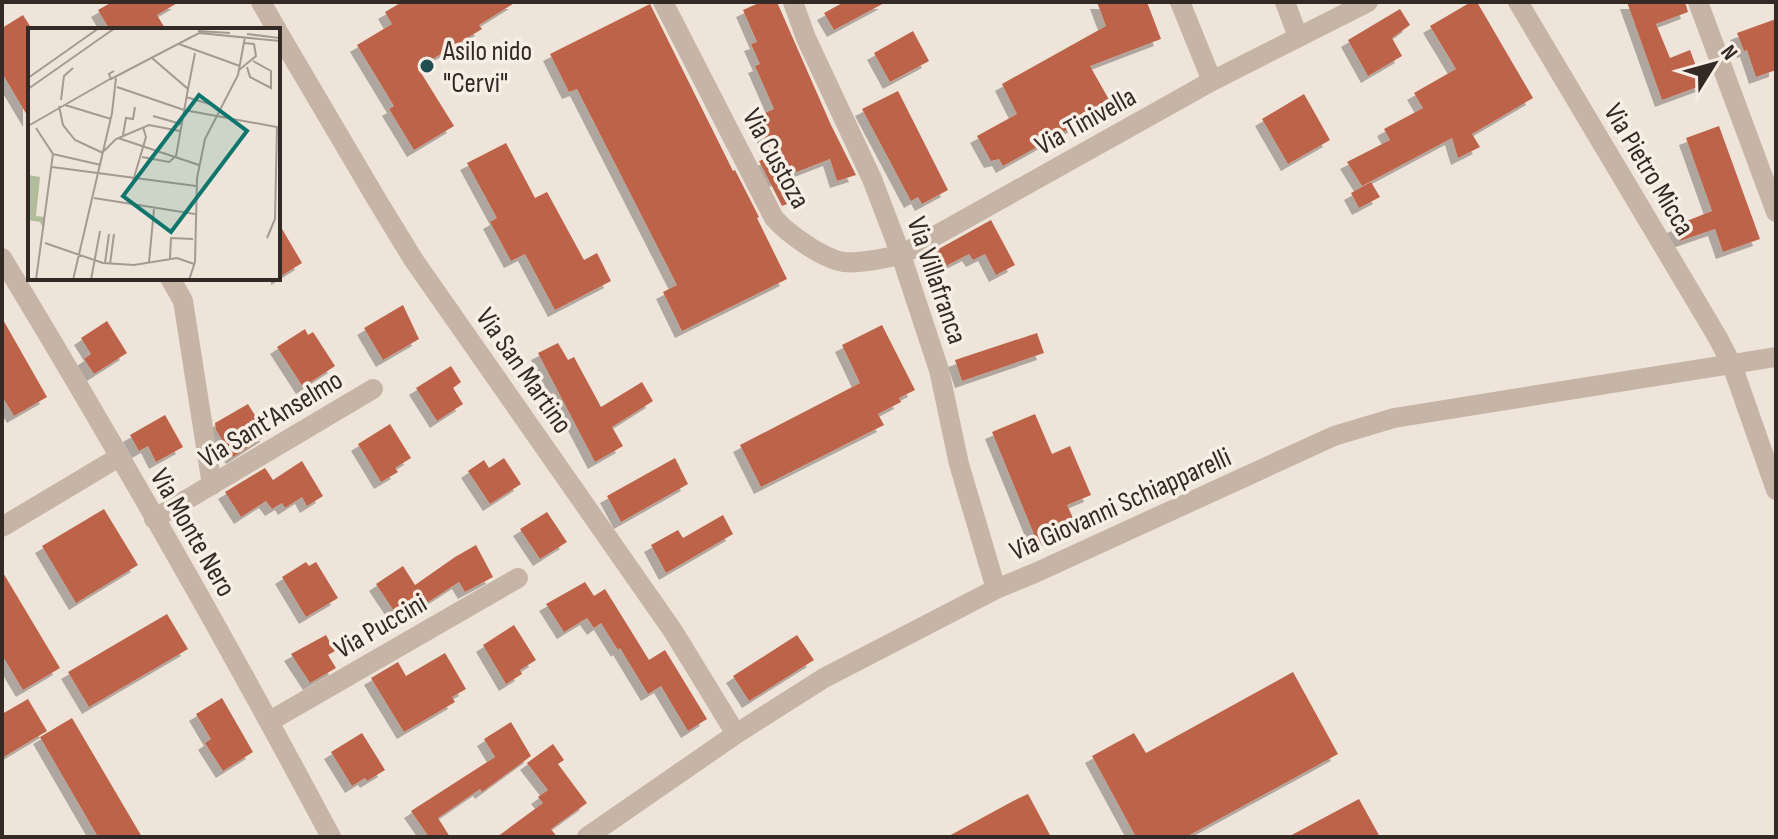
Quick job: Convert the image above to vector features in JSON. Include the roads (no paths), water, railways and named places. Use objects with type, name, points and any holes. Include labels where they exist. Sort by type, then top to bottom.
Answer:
[{"type":"street","name":"Via San Martino","points":[[261,2],[276,28]]},
{"type":"street","name":"Via Custoza","points":[[663,2],[774,218],[782,228],[839,262],[872,261],[901,255]]},
{"type":"street","name":"Via Villafranca","points":[[793,2],[806,38],[872,179],[901,255],[939,370],[959,464],[996,589]]},
{"type":"street","points":[[1180,2],[1212,81]]},
{"type":"street","points":[[1285,2],[1298,37]]},
{"type":"street","name":"Via Tinivella","points":[[901,255],[1212,81],[1368,2]]},
{"type":"street","name":"Via Pietro Micca","points":[[1518,2],[1732,365],[1776,490]]},
{"type":"street","points":[[1698,2],[1776,212]]},
{"type":"street","name":"Via San Martino","points":[[280,34],[413,259],[673,631],[736,734]]},
{"type":"street","name":"Via Monte Nero","points":[[3,262],[81,388],[270,721],[331,837]]},
{"type":"street","points":[[171,280],[183,301],[212,485]]},
{"type":"street","name":"Via Giovanni Schiapparelli","points":[[587,837],[736,734],[824,678],[996,589],[1334,436],[1394,418],[1776,357]]},
{"type":"street","name":"Via Sant'Anselmo","points":[[154,519],[373,389]]},
{"type":"street","points":[[2,527],[119,457]]},
{"type":"street","name":"Via Puccini","points":[[270,721],[518,578]]},
{"type":"place","name":"Asilo nido \"Cervi\"","points":[[427,66]]}]
